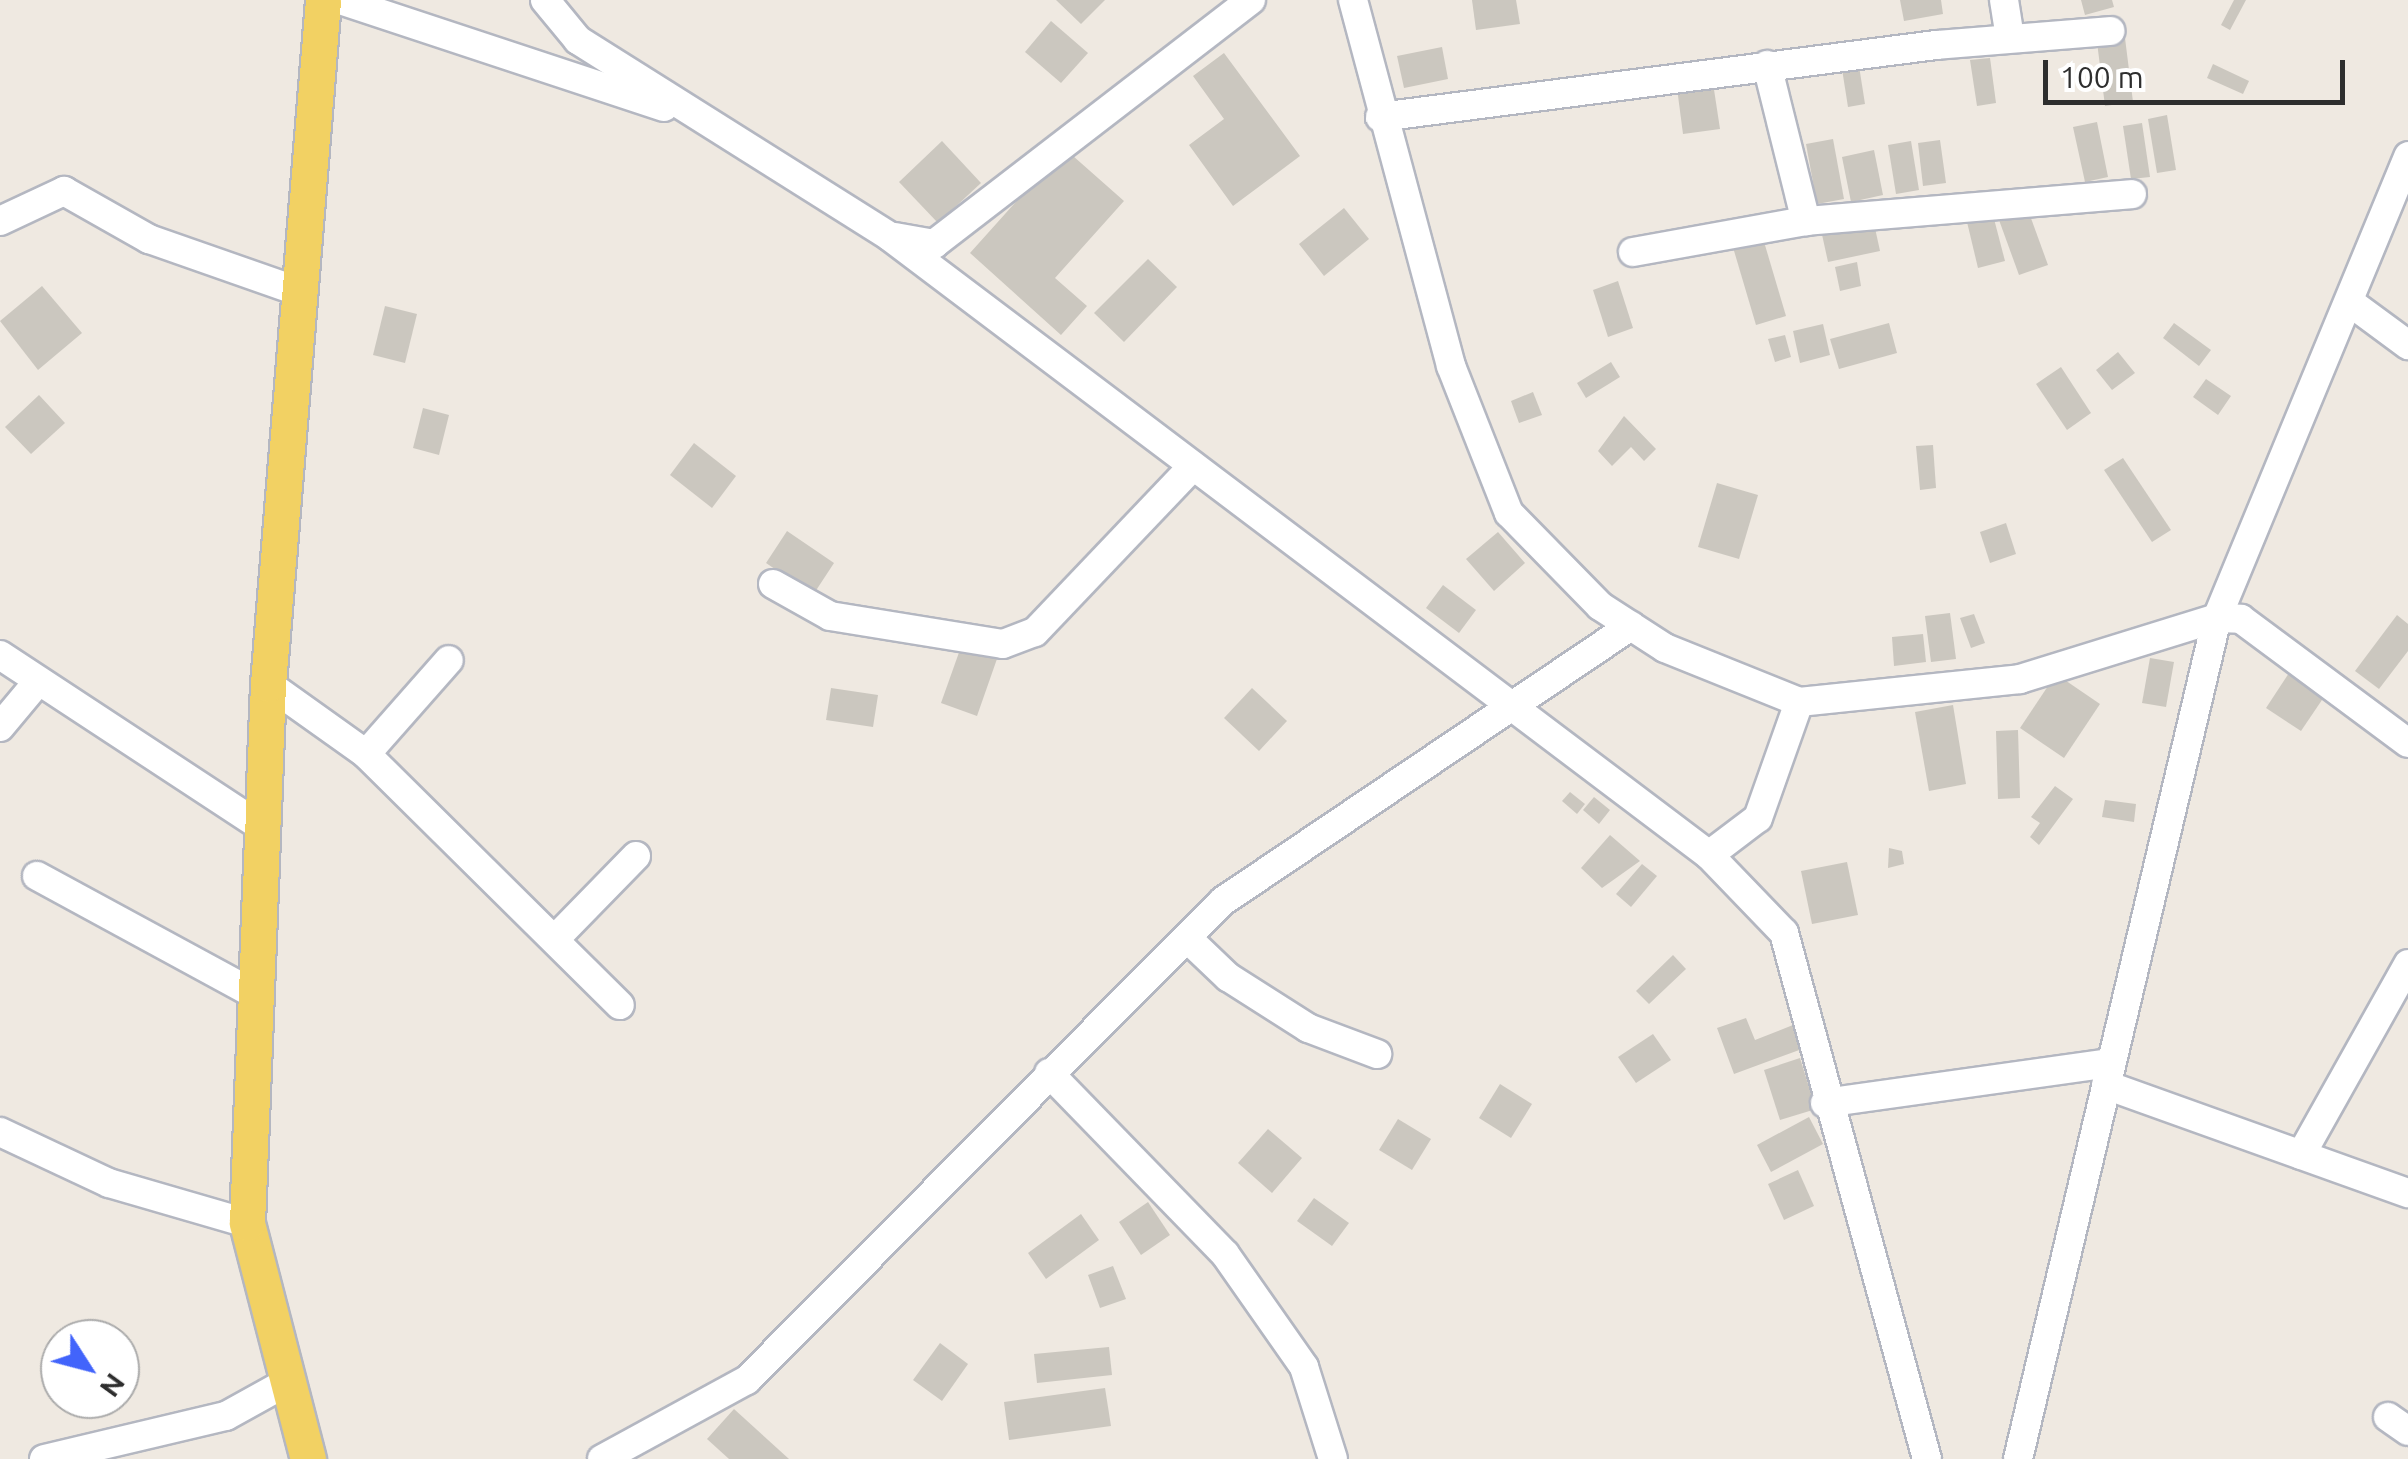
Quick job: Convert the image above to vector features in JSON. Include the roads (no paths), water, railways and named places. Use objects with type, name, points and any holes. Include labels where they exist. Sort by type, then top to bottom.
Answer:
[{"type":"main road","points":[[308,1459],[284,1384],[248,1223],[252,992],[266,830],[268,684],[323,0]]},
{"type":"street","points":[[340,0],[689,115]]},
{"type":"street","points":[[545,0],[578,40],[689,115],[888,236],[1709,855],[1784,933],[1825,1102],[1927,1459]]},
{"type":"street","points":[[888,236],[934,244],[1250,0]]},
{"type":"street","points":[[1353,0],[1380,116],[1452,366],[1509,513],[1631,626],[1665,648],[1799,702],[2020,679],[2217,618],[2241,619],[2408,743]]},
{"type":"street","points":[[2004,0],[2010,36]]},
{"type":"street","points":[[1380,116],[2010,36],[2110,31]]},
{"type":"street","points":[[1767,65],[1806,221]]},
{"type":"street","points":[[2018,1459],[2217,618],[2352,303],[2408,156]]},
{"type":"street","points":[[0,221],[64,191],[149,239],[302,293]]},
{"type":"street","points":[[1632,252],[1806,221],[2132,194]]},
{"type":"street","points":[[2352,303],[2408,345]]},
{"type":"street","points":[[774,584],[830,616],[1003,644],[1035,632],[1193,466]]},
{"type":"street","points":[[602,1459],[748,1380],[1223,901],[1359,802],[1511,709],[1631,626]]},
{"type":"street","points":[[0,655],[36,684],[266,830]]},
{"type":"street","points":[[366,754],[449,660]]},
{"type":"street","points":[[0,728],[36,684]]},
{"type":"street","points":[[268,684],[366,754],[620,1005]]},
{"type":"street","points":[[1709,855],[1758,818],[1799,702]]},
{"type":"street","points":[[555,938],[636,856]]},
{"type":"street","points":[[37,876],[252,992]]},
{"type":"street","points":[[1187,938],[1228,977],[1308,1028],[1377,1054]]},
{"type":"street","points":[[2301,1155],[2408,964]]},
{"type":"street","points":[[1049,1073],[1225,1254],[1304,1367],[1333,1459]]},
{"type":"street","points":[[1825,1102],[2108,1074],[2301,1155],[2408,1193]]},
{"type":"street","points":[[0,1132],[109,1184],[248,1223]]},
{"type":"street","points":[[44,1459],[226,1416],[284,1384]]}]
